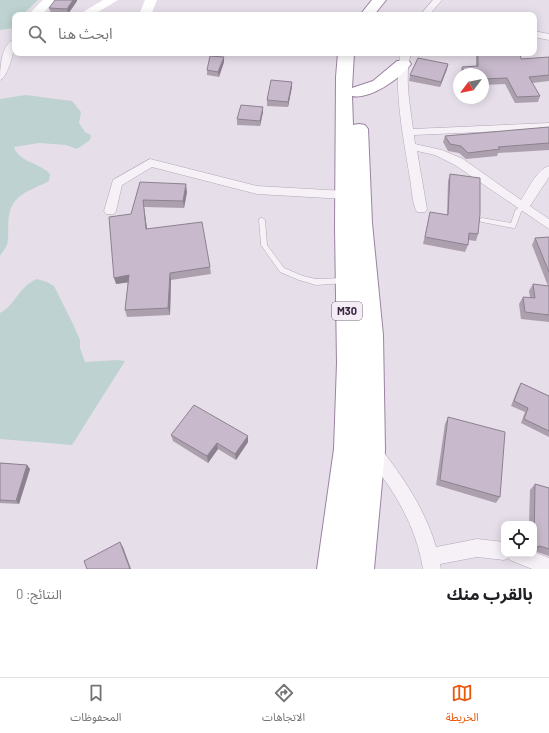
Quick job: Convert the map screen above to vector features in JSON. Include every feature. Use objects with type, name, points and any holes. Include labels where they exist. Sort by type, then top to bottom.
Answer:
[{"type":"highway","points":[[369,12],[379,0]]},
{"type":"highway","points":[[378,12],[388,0]]},
{"type":"highway","name":"M30","points":[[346,56],[344,77],[345,195],[353,225],[371,335],[372,450],[359,569]]},
{"type":"highway","name":"M30","points":[[332,569],[347,449],[349,363],[346,280],[353,225],[357,92],[356,64],[357,56]]},
{"type":"highway","points":[[357,92],[378,84],[405,58]]},
{"type":"street","points":[[37,12],[50,0]]},
{"type":"street","points":[[90,12],[112,0]]},
{"type":"street","points":[[146,12],[151,0]]},
{"type":"street","points":[[428,12],[438,0]]},
{"type":"street","points":[[537,28],[549,30]]},
{"type":"street","points":[[537,35],[549,37]]},
{"type":"street","points":[[0,77],[12,44]]},
{"type":"street","points":[[405,58],[409,146],[420,209]]},
{"type":"street","points":[[408,132],[549,126]]},
{"type":"street","points":[[409,146],[438,152],[459,162],[549,225]]},
{"type":"street","points":[[110,211],[117,183],[150,163],[257,190],[345,195]]},
{"type":"street","points":[[523,207],[539,181],[549,170]]},
{"type":"street","points":[[372,450],[398,483],[412,506],[425,535],[431,563],[477,548],[501,551]]},
{"type":"street","points":[[524,557],[549,567]]},
{"type":"lane","points":[[482,220],[513,226],[518,211],[523,207]]},
{"type":"lane","points":[[262,220],[264,245],[282,270],[301,278],[316,282],[346,280]]},
{"type":"shaded area","points":[[0,0],[38,0],[25,12],[12,12],[12,28],[0,30]]},
{"type":"shaded area","points":[[26,95],[72,101],[81,112],[79,123],[85,132],[91,135],[90,140],[77,149],[66,145],[39,143],[14,147],[20,156],[46,170],[50,174],[49,181],[23,194],[13,204],[9,214],[8,242],[0,256],[0,99]]},
{"type":"shaded area","points":[[37,279],[54,286],[80,340],[80,348],[85,362],[125,361],[72,445],[0,439],[0,313],[9,306],[25,287]]},
{"type":"building","points":[[55,0],[73,0],[67,9],[49,8]]},
{"type":"building","points":[[210,56],[224,57],[218,72],[207,70]]},
{"type":"building","points":[[478,56],[520,56],[521,59],[549,57],[549,75],[529,77],[540,96],[517,97],[507,78],[489,79],[489,68],[462,67],[478,66]]},
{"type":"building","points":[[418,58],[448,64],[441,82],[410,75]]},
{"type":"building","points":[[271,80],[292,82],[288,102],[267,100]]},
{"type":"building","points":[[241,105],[263,107],[260,121],[237,119]]},
{"type":"building","points":[[549,127],[549,143],[498,147],[500,149],[468,153],[461,146],[450,144],[445,136]]},
{"type":"building","points":[[450,174],[480,178],[480,214],[478,234],[469,233],[468,245],[425,237],[430,212],[448,215]]},
{"type":"building","points":[[140,182],[186,184],[183,201],[143,200],[146,229],[202,222],[210,267],[170,273],[168,308],[125,310],[129,275],[114,278],[109,217],[131,214]]},
{"type":"building","points":[[549,237],[549,272],[535,238]]},
{"type":"building","points":[[533,284],[549,286],[549,315],[525,312],[523,297],[535,298]]},
{"type":"building","points":[[521,383],[549,396],[549,431],[524,419],[528,408],[514,401]]},
{"type":"building","points":[[194,405],[248,436],[235,454],[217,443],[207,456],[171,435]]},
{"type":"building","points":[[448,417],[505,432],[500,497],[440,480]]},
{"type":"building","points":[[0,463],[27,465],[16,501],[0,500]]},
{"type":"building","points":[[535,484],[549,488],[549,549],[540,546],[537,547],[537,521],[534,521]]},
{"type":"building","points":[[120,542],[130,569],[87,569],[84,561]]}]
